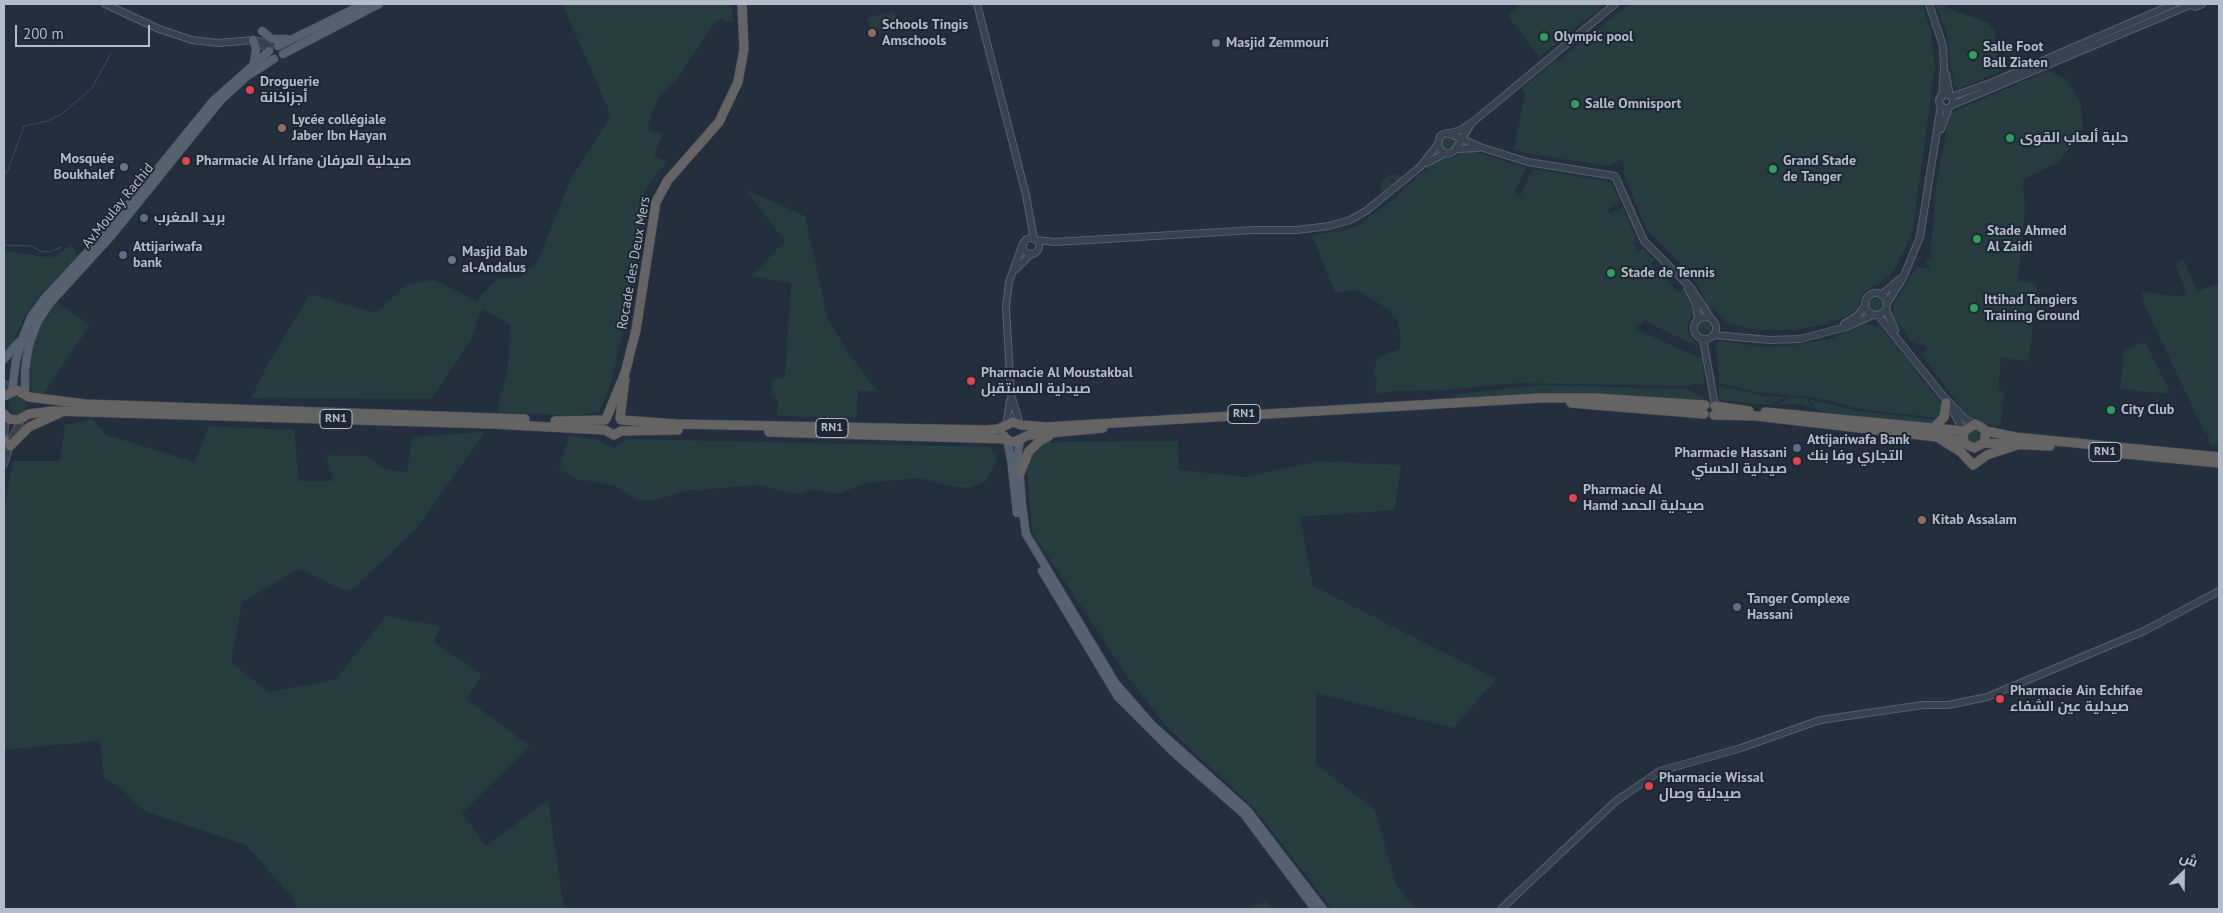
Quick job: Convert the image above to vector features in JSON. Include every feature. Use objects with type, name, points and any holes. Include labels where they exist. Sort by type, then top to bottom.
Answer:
[{"type":"highway","name":"Rocade des Deux Mers","points":[[606,420],[625,373],[636,330],[656,202],[668,180],[719,122],[736,90],[744,49],[742,4]]},
{"type":"highway","name":"Rocade des Deux Mers","points":[[621,419],[625,373]]},
{"type":"highway","name":"RN1","points":[[6,393],[85,404],[556,421],[606,420],[613,416],[621,419],[677,424],[918,431],[986,430],[1014,422],[1021,425],[1046,427],[1539,398],[1596,398],[1935,433],[1964,431]]},
{"type":"highway","points":[[26,416],[32,405],[27,395]]},
{"type":"highway","points":[[1945,400],[1944,417],[1935,433],[1958,450],[1973,465],[1987,455],[2020,444]]},
{"type":"highway","name":"RN1","points":[[5,415],[13,420],[26,416],[62,412],[484,424],[605,430],[614,435],[621,431],[718,431],[1006,439],[1014,442],[1029,435],[1113,428],[1477,405],[1569,403],[1710,409]]},
{"type":"highway","points":[[6,444],[29,427],[62,412]]},
{"type":"highway","points":[[621,419],[621,431]]},
{"type":"highway","points":[[605,430],[606,420]]},
{"type":"highway","name":"RN1","points":[[1974,424],[1981,426],[1986,431],[2069,442],[2219,457]]},
{"type":"highway","points":[[1965,444],[1964,431],[1974,424]]},
{"type":"highway","points":[[1006,425],[1003,432],[1006,439]]},
{"type":"highway","points":[[1021,425],[1024,434],[1021,439]]},
{"type":"highway","points":[[1984,443],[1986,431]]},
{"type":"highway","points":[[1020,473],[1029,451],[1040,440],[1055,433]]},
{"type":"highway","name":"RN1","points":[[1935,433],[1974,448],[1984,443],[2020,444],[2219,463]]},
{"type":"main road","points":[[262,31],[272,39],[291,38],[364,4]]},
{"type":"main road","points":[[274,59],[269,55],[273,48],[283,54],[378,4]]},
{"type":"main road","name":"Av.Moulay Rachid","points":[[6,393],[31,317],[44,299],[107,231],[213,101],[254,62],[291,38]]},
{"type":"main road","points":[[253,40],[256,48],[254,62]]},
{"type":"main road","name":"Av.Moulay Rachid","points":[[27,395],[25,369],[29,345],[37,324],[50,304],[112,235],[222,100],[246,77],[274,59],[278,59],[283,54]]},
{"type":"main road","points":[[4,359],[23,337]]},
{"type":"main road","points":[[1006,439],[1021,536],[1112,690],[1172,751],[1244,814],[1315,909]]},
{"type":"main road","points":[[1021,439],[1018,452],[1022,514],[1026,534],[1118,688],[1176,747],[1247,810],[1323,909]]},
{"type":"street","points":[[105,4],[159,29],[192,40],[218,43],[253,40],[273,48]]},
{"type":"street","points":[[978,4],[1026,195],[1035,240],[1038,244],[1037,251]]},
{"type":"street","points":[[1024,242],[1035,240],[1055,242],[1255,230],[1297,230],[1329,226],[1350,220],[1366,211],[1420,167],[1445,153],[1451,153],[1461,130],[1615,4]]},
{"type":"street","points":[[1929,4],[1940,32],[1944,66],[1951,96],[1950,107],[1936,142]]},
{"type":"street","points":[[1942,97],[1966,93],[2174,4]]},
{"type":"street","points":[[1941,105],[1950,107],[2189,5],[2195,7],[2202,4]]},
{"type":"street","points":[[1703,339],[1713,336],[1763,340],[1790,340],[1811,337],[1875,315],[1887,307],[1920,238],[1936,142],[1944,66]]},
{"type":"street","points":[[1456,140],[1474,121]]},
{"type":"street","points":[[1420,167],[1438,144],[1440,136],[1531,162],[1615,176],[1644,241],[1693,291],[1710,318],[1716,324],[1738,337]]},
{"type":"street","points":[[1456,140],[1487,149]]},
{"type":"street","points":[[1438,144],[1445,153]]},
{"type":"street","points":[[1006,425],[1011,395],[1006,307],[1007,290],[1024,242],[1030,218]]},
{"type":"street","points":[[1024,242],[1024,251],[1031,254]]},
{"type":"street","points":[[1012,273],[1031,254],[1055,242]]},
{"type":"street","points":[[1839,328],[1857,316],[1865,306],[1867,298],[1871,295],[1881,295],[1904,274]]},
{"type":"street","points":[[1686,283],[1696,304],[1698,319],[1694,326],[1694,332],[1703,339],[1710,370]]},
{"type":"street","points":[[1881,295],[1904,346]]},
{"type":"street","points":[[1865,306],[1868,312],[1875,315],[1904,346],[1945,400],[1964,431]]},
{"type":"street","points":[[1698,319],[1710,318]]},
{"type":"street","points":[[1710,409],[1710,370],[1716,324]]},
{"type":"street","points":[[1011,395],[1021,425]]},
{"type":"street","points":[[1945,400],[1965,419],[1974,424]]},
{"type":"street","points":[[4,464],[6,444],[5,415]]},
{"type":"street","points":[[6,444],[26,416]]},
{"type":"street","points":[[1501,909],[1616,802],[1660,771],[1741,748],[1820,720],[1923,705],[1948,705],[1987,697],[2144,631],[2219,591]]},
{"type":"green space","points":[[562,4],[731,4],[733,23],[720,19],[715,22],[676,80],[660,96],[651,114],[648,130],[662,134],[654,157],[667,161],[645,190],[628,308],[611,383],[599,412],[576,416],[498,412],[499,399],[508,370],[510,324],[482,309],[471,340],[431,399],[251,398],[267,366],[310,294],[376,313],[407,284],[434,280],[476,301],[498,278],[519,278],[538,261],[570,181],[611,115]]},
{"type":"green space","name":"Olympic pool","points":[[1521,4],[1605,4],[1539,57],[1509,17],[1509,13]]},
{"type":"green space","name":"Grand Stade de Tanger","points":[[1629,4],[1922,4],[1931,31],[1935,66],[1913,228],[1894,270],[1881,283],[1863,292],[1858,308],[1852,313],[1827,324],[1795,330],[1758,330],[1728,324],[1719,313],[1708,307],[1701,290],[1686,269],[1647,230],[1623,172],[1625,167],[1621,160],[1606,166],[1531,154],[1514,149],[1525,94],[1521,90],[1555,60],[1557,62]]},
{"type":"green space","name":"Salle Foot Ball Ziaten","points":[[1936,4],[1945,4],[1947,8],[1989,23],[1990,28],[1994,28],[1999,72],[1960,88],[1954,87],[1947,35]]},
{"type":"green space","points":[[894,12],[897,25],[871,32],[867,18]]},
{"type":"green space","points":[[2048,71],[2065,79],[2074,90],[2081,105],[2083,128],[2059,162],[2023,180],[2025,209],[2018,281],[2037,283],[2029,361],[2001,358],[1998,389],[2004,392],[2001,424],[1997,427],[1971,418],[1965,413],[1920,353],[1925,352],[1926,346],[1918,344],[1920,325],[1917,344],[1910,340],[1893,316],[1894,303],[1917,267],[1929,269],[1929,265],[1926,264],[1927,259],[1930,259],[1937,179],[1950,113]]},
{"type":"green space","points":[[1448,136],[1453,138],[1455,143],[1453,148],[1448,150],[1443,148],[1441,143],[1443,138]]},
{"type":"green space","points":[[1463,151],[1475,152],[1527,168],[1514,192],[1520,196],[1533,169],[1611,182],[1620,202],[1607,210],[1610,214],[1623,207],[1637,241],[1633,243],[1639,251],[1643,249],[1655,260],[1651,264],[1679,293],[1682,291],[1681,287],[1684,290],[1695,310],[1688,322],[1688,334],[1702,349],[1647,322],[1647,319],[1635,329],[1703,359],[1704,384],[1678,386],[1520,383],[1446,390],[1391,391],[1375,394],[1377,379],[1373,375],[1378,357],[1400,349],[1401,335],[1397,320],[1388,309],[1357,290],[1335,293],[1312,235],[1342,231],[1358,225],[1391,201],[1433,163],[1441,159],[1455,157]]},
{"type":"green space","points":[[1392,174],[1403,176],[1396,181],[1393,178],[1390,180],[1393,184],[1380,194],[1382,181]]},
{"type":"green space","points":[[746,190],[805,216],[828,320],[849,354],[878,392],[858,390],[857,417],[777,416],[778,401],[771,396],[772,379],[785,377],[791,283],[752,276],[785,241]]},
{"type":"green space","points":[[71,245],[76,252],[76,259],[37,299],[25,316],[10,349],[4,355],[4,251],[53,258]]},
{"type":"green space","points":[[2183,258],[2197,291],[2219,284],[2219,446],[2210,444],[2208,434],[2205,433],[2143,302],[2142,292],[2186,297],[2187,294],[2176,265]]},
{"type":"green space","points":[[1873,298],[1879,298],[1883,305],[1879,312],[1873,312],[1869,308],[1869,302]]},
{"type":"green space","points":[[57,302],[90,325],[43,395],[34,392],[28,383],[29,355],[37,331]]},
{"type":"green space","points":[[1703,321],[1707,321],[1711,327],[1707,333],[1703,333],[1699,329],[1699,325]]},
{"type":"green space","points":[[1865,324],[1880,327],[1900,350],[1943,406],[1939,418],[1866,410],[1812,397],[1761,393],[1719,383],[1716,345],[1720,341],[1766,347],[1787,346],[1830,339]]},
{"type":"green space","points":[[2145,342],[2171,394],[2120,389],[2124,350]]},
{"type":"green space","points":[[1539,385],[1686,389],[1704,397],[1702,400],[1596,393],[1534,393],[1455,398],[1457,394]]},
{"type":"green space","points":[[1719,386],[1765,396],[1787,397],[1769,405],[1719,400]]},
{"type":"green space","points":[[17,396],[23,399],[26,405],[23,411],[17,414],[11,411],[8,405],[11,399]]},
{"type":"green space","points":[[1792,397],[1806,398],[1813,409],[1801,404],[1774,405]]},
{"type":"green space","points":[[1808,399],[1858,411],[1938,420],[1935,425],[1845,415],[1843,417],[1817,410]]},
{"type":"green space","points":[[92,419],[106,435],[195,462],[209,426],[294,430],[299,481],[334,481],[326,455],[366,456],[384,469],[407,472],[412,437],[485,432],[416,529],[354,588],[346,591],[299,569],[242,602],[231,662],[268,692],[335,680],[386,616],[440,626],[434,642],[482,675],[466,699],[530,746],[462,813],[486,846],[548,800],[564,909],[298,909],[291,896],[246,845],[147,812],[136,804],[122,789],[104,778],[100,744],[97,741],[4,750],[4,507],[13,461],[60,461],[65,425]]},
{"type":"green space","points":[[1971,429],[1977,429],[1981,436],[1977,443],[1971,443],[1967,439],[1967,433]]},
{"type":"green space","points":[[569,436],[597,440],[615,448],[627,439],[990,447],[997,456],[993,469],[985,481],[970,488],[954,487],[920,478],[867,483],[840,493],[828,493],[810,489],[803,495],[758,485],[685,491],[655,500],[637,500],[616,486],[578,480],[559,469]]},
{"type":"green space","points":[[1178,441],[1179,470],[1246,477],[1319,461],[1401,465],[1395,510],[1300,517],[1313,586],[1496,679],[1454,728],[1316,693],[1316,764],[1375,810],[1396,884],[1415,909],[1332,909],[1255,809],[1165,725],[1128,677],[1032,532],[1027,468],[1035,442]]},
{"type":"green space","points":[[1267,901],[1273,909],[1247,909]]},
{"type":"waterway","points":[[4,175],[8,170],[24,126],[48,121],[62,114],[92,88],[111,53]]},
{"type":"waterway","points":[[4,245],[31,246],[40,251],[49,252],[62,247]]},
{"type":"place","name":"Schools Tingis Amschools","points":[[872,33]]},
{"type":"place","name":"Olympic pool","points":[[1544,37]]},
{"type":"place","name":"Masjid Zemmouri","points":[[1216,43]]},
{"type":"place","name":"Salle Foot Ball Ziaten","points":[[1973,55]]},
{"type":"place","name":"Droguerie أجزاخانة","points":[[250,90]]},
{"type":"place","name":"Salle Omnisport","points":[[1575,104]]},
{"type":"place","name":"Lycée collégiale Jaber Ibn Hayan","points":[[282,128]]},
{"type":"place","name":"حلبة ألعاب القوى","points":[[2010,138]]},
{"type":"place","name":"Pharmacie Al Irfane صيدلية العرفان","points":[[186,161]]},
{"type":"place","name":"Mosquée Boukhalef","points":[[124,167]]},
{"type":"place","name":"Grand Stade de Tanger","points":[[1773,169]]},
{"type":"place","name":"بريد المغرب","points":[[144,218]]},
{"type":"place","name":"Stade Ahmed Al Zaidi","points":[[1977,239]]},
{"type":"place","name":"Attijariwafa bank","points":[[123,255]]},
{"type":"place","name":"Masjid Bab al-Andalus","points":[[452,260]]},
{"type":"place","name":"Stade de Tennis","points":[[1611,273]]},
{"type":"place","name":"Ittihad Tangiers Training Ground","points":[[1974,308]]},
{"type":"place","name":"Pharmacie Al Moustakbal صيدلية المستقبل","points":[[971,381]]},
{"type":"place","name":"City Club","points":[[2111,410]]},
{"type":"place","name":"Attijariwafa Bank التجاري وفا بنك","points":[[1797,448]]},
{"type":"place","name":"Pharmacie Hassani صيدلية الحسني","points":[[1797,461]]},
{"type":"place","name":"Pharmacie Al Hamd صيدلية الحمد","points":[[1573,498]]},
{"type":"place","name":"Kitab Assalam","points":[[1922,520]]},
{"type":"place","name":"Tanger Complexe Hassani","points":[[1737,607]]},
{"type":"place","name":"Pharmacie Ain Echifae صيدلية عين الشفاء","points":[[2000,699]]},
{"type":"place","name":"Pharmacie Wissal صيدلية وصال","points":[[1649,786]]}]
